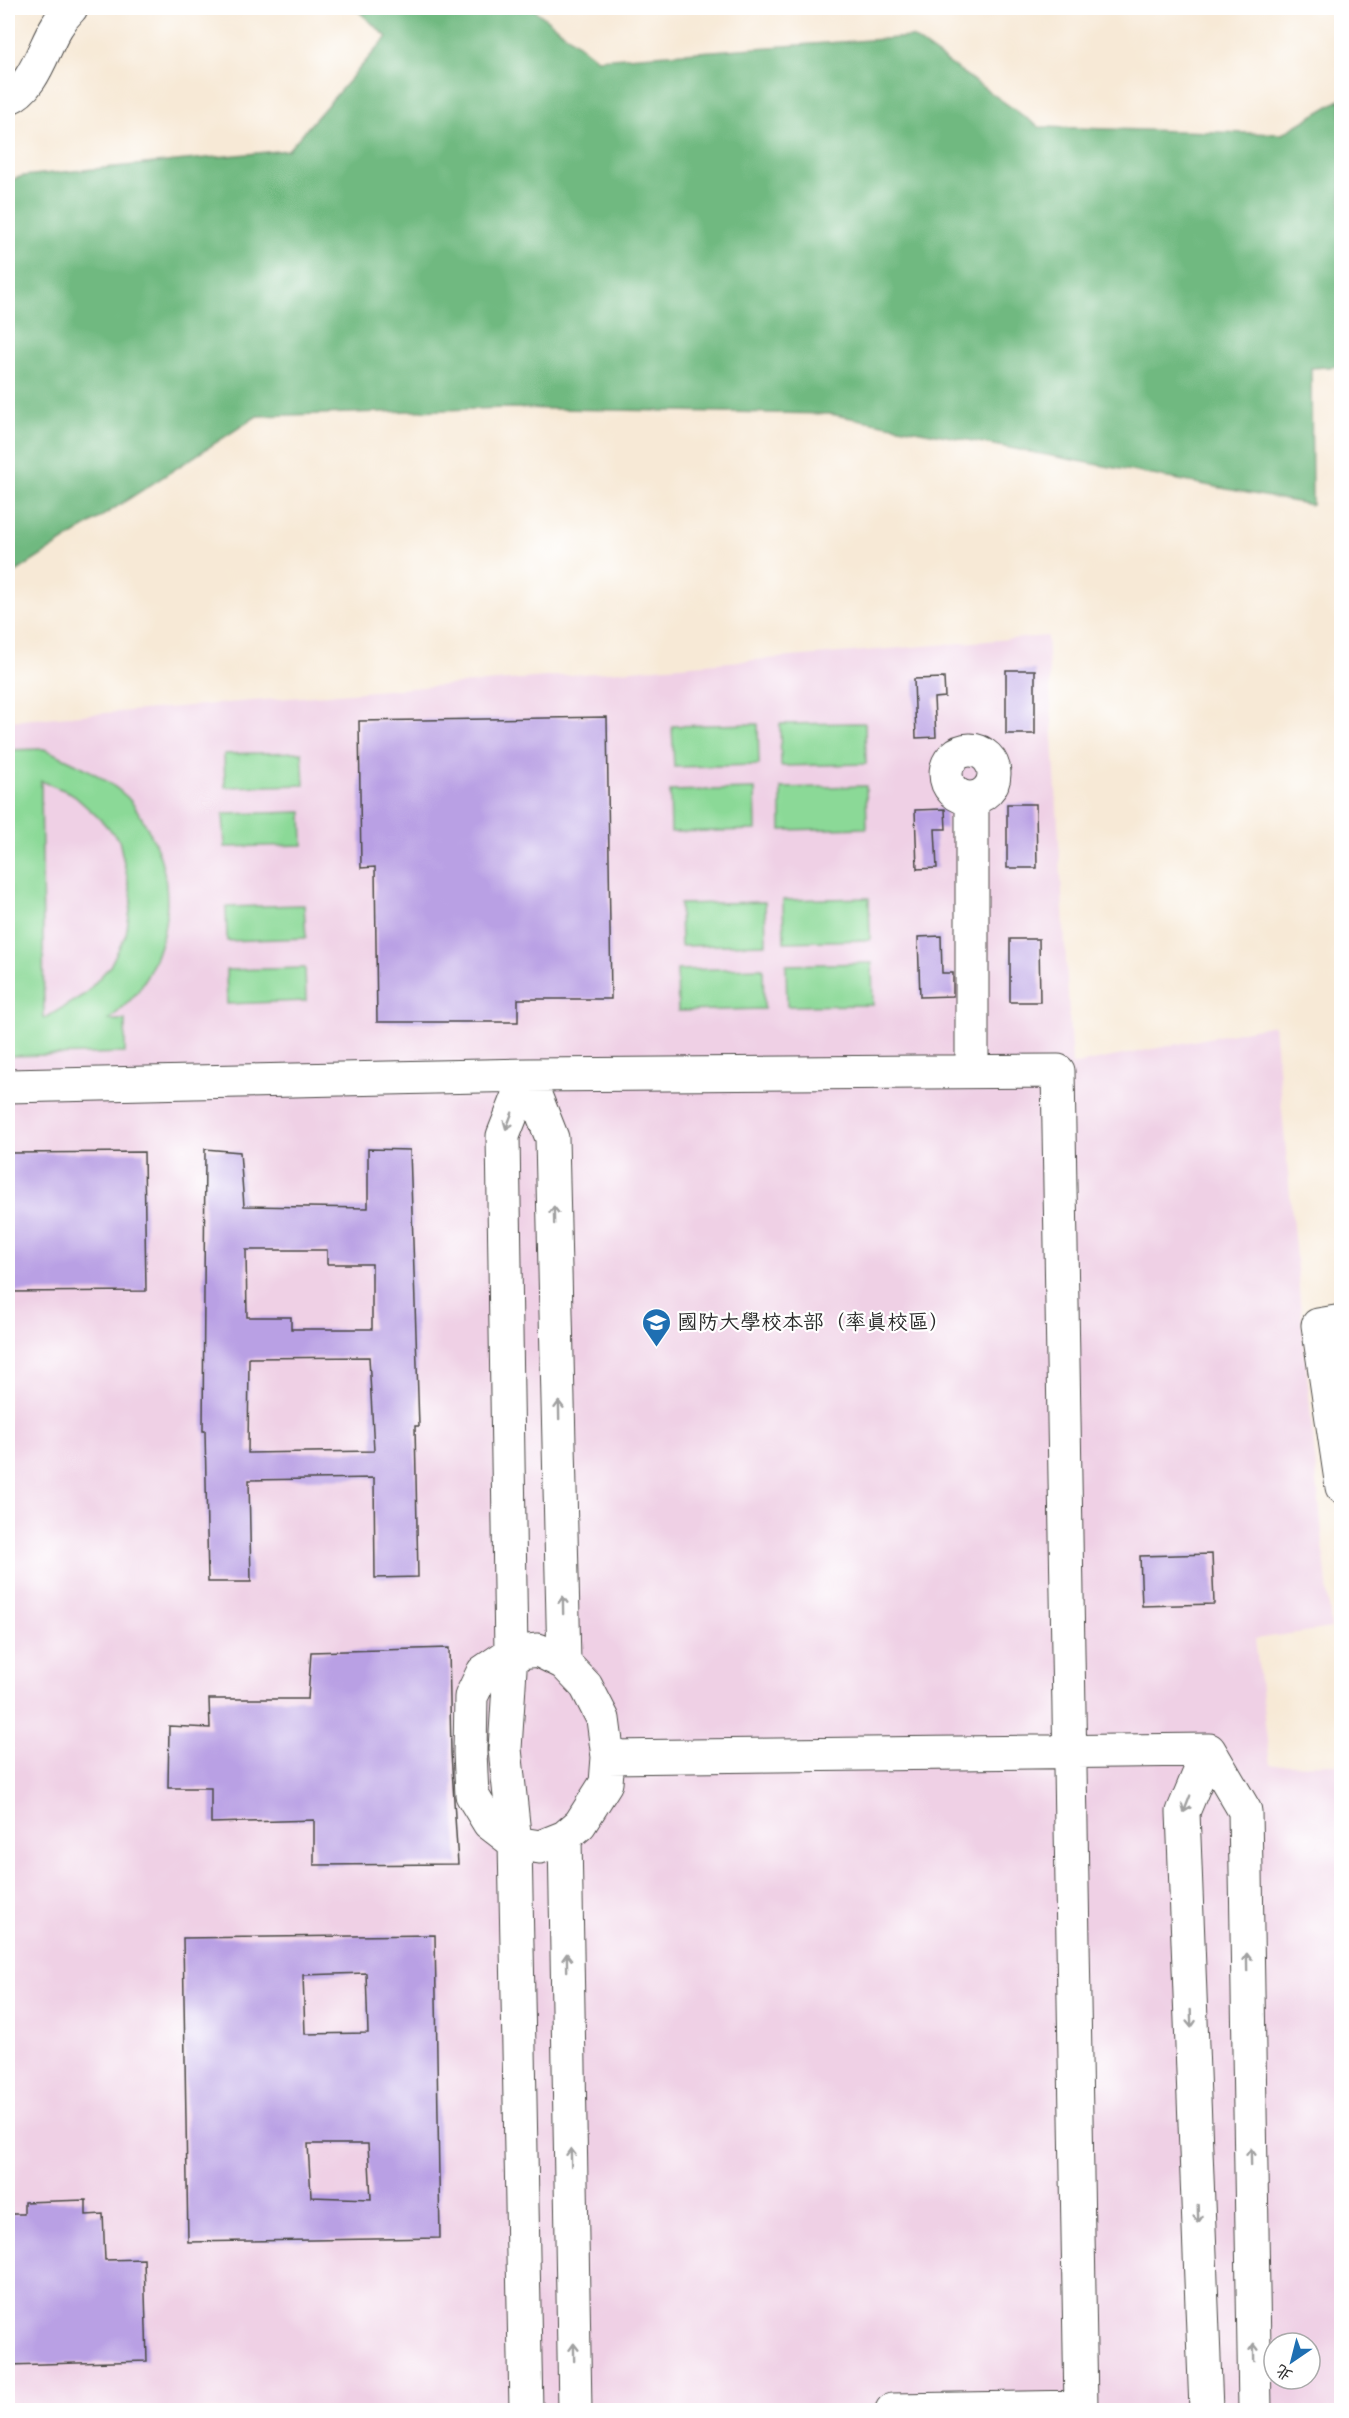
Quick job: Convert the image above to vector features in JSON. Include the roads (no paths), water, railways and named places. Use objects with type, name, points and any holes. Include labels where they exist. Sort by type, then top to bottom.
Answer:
[{"type":"street","points":[[8,98],[16,95],[25,85],[57,24],[71,8]]},
{"type":"street","points":[[972,799],[972,1071]]},
{"type":"street","points":[[8,1086],[527,1075],[1058,1071],[1081,2407],[892,2410]]},
{"type":"street","points":[[526,2410],[515,1843],[506,1749],[512,1653],[503,1136],[527,1075]]},
{"type":"street","points":[[527,1075],[552,1138],[564,1663]]},
{"type":"street","points":[[1341,1321],[1318,1325],[1341,1487]]},
{"type":"street","points":[[512,1653],[538,1650],[564,1663],[586,1686],[603,1719],[608,1757],[606,1783],[580,1824],[565,1837],[540,1847],[515,1843]]},
{"type":"street","points":[[608,1757],[1209,1749]]},
{"type":"street","points":[[1206,2410],[1183,1812],[1209,1749]]},
{"type":"street","points":[[1209,1749],[1245,1812],[1256,2410]]},
{"type":"street","points":[[565,1837],[575,2410]]},
{"type":"place","name":"國防大學校本部（率真校區）","points":[[656,1348]]}]
